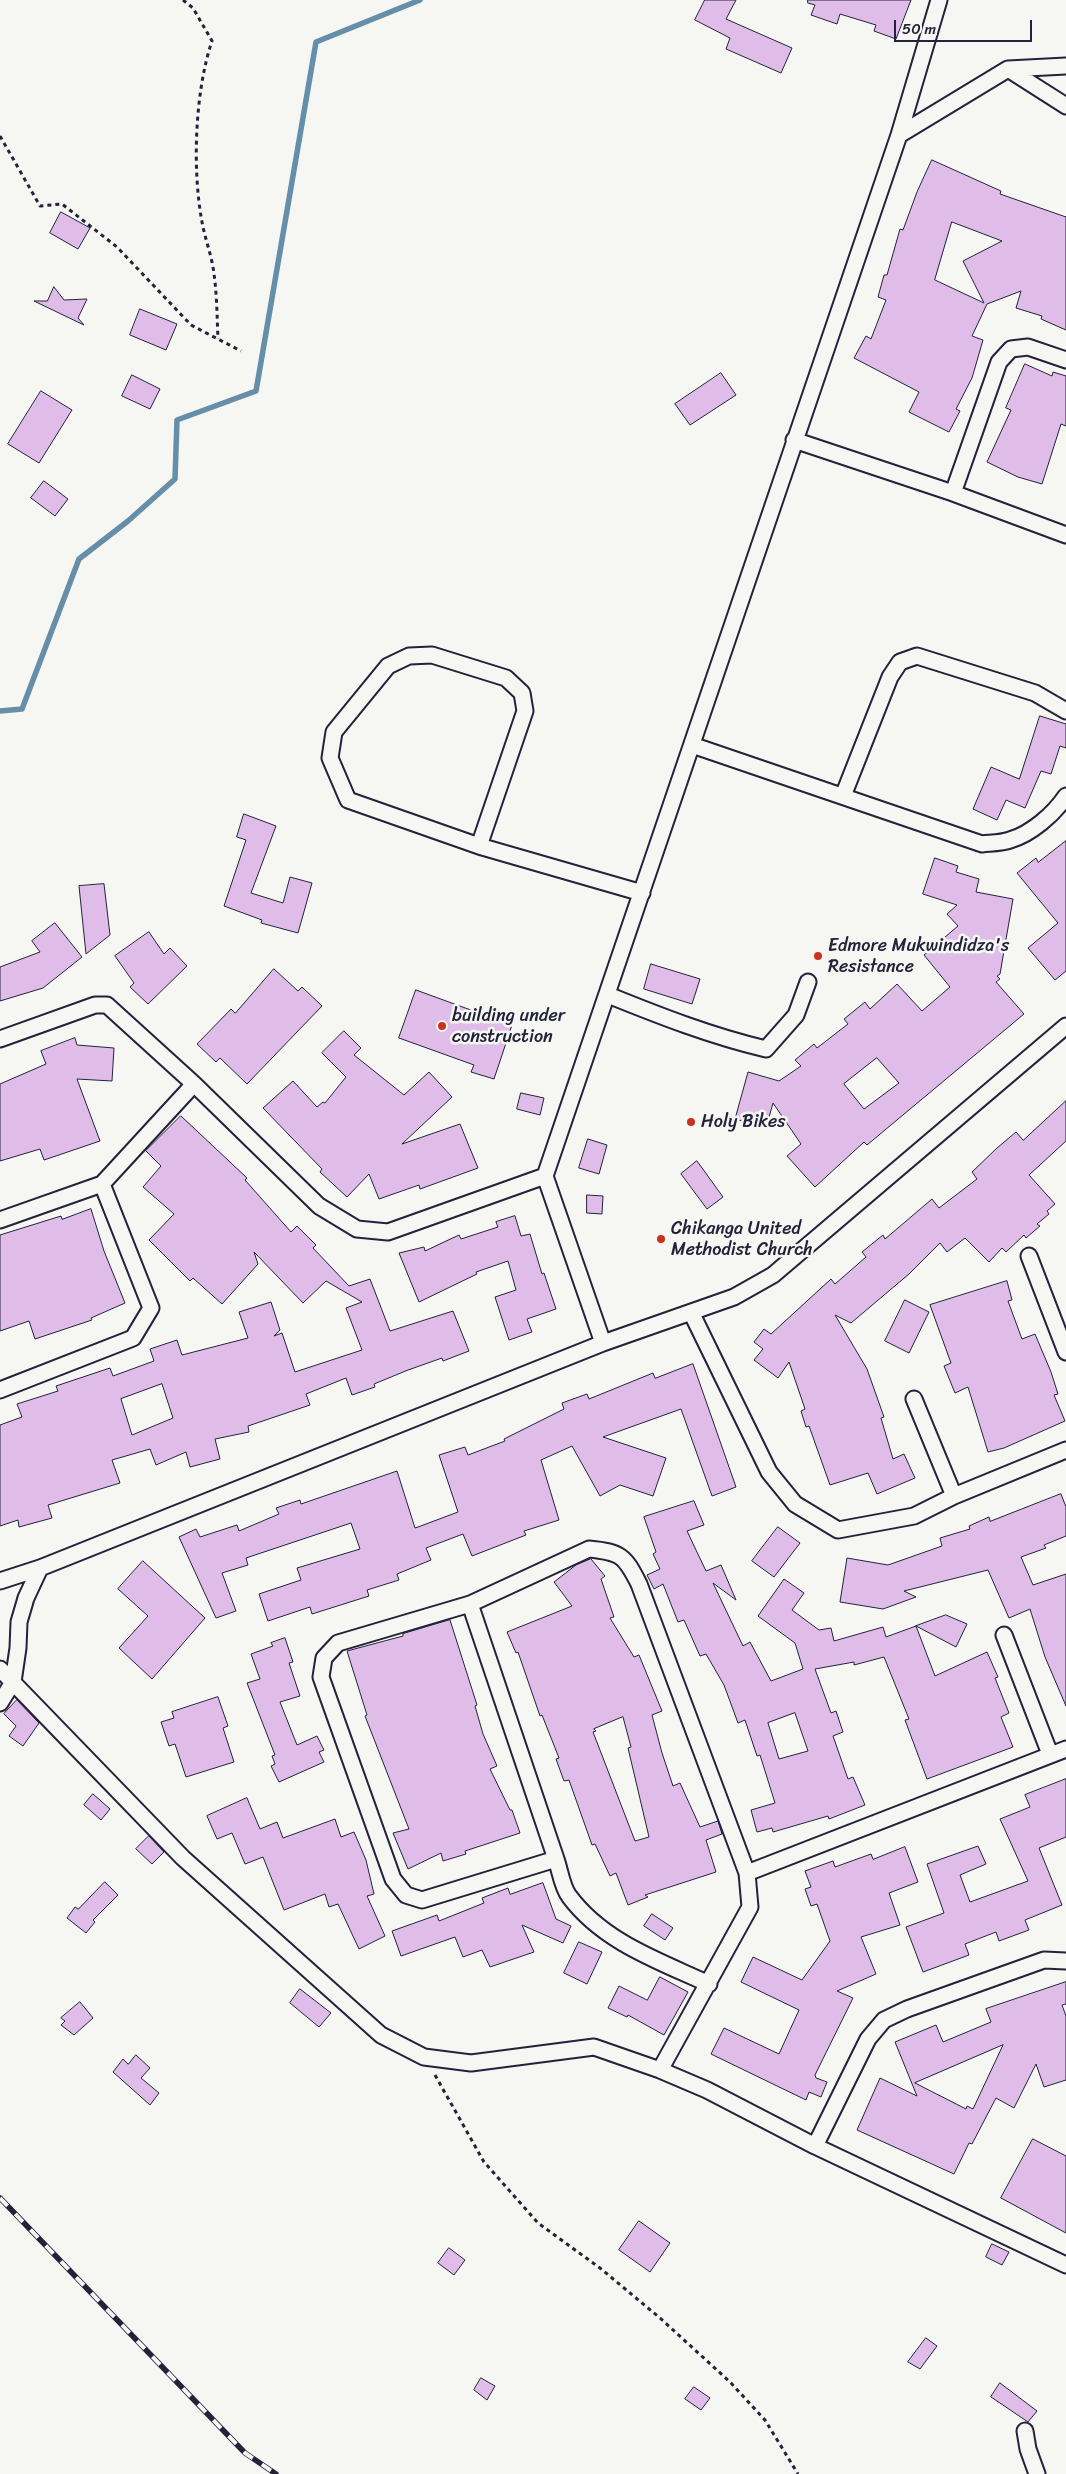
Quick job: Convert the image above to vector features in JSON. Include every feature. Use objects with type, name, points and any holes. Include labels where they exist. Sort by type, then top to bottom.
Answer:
[{"type":"street","points":[[604,1343],[545,1176],[899,135],[939,0]]},
{"type":"street","points":[[899,135],[1008,69],[1066,66]]},
{"type":"street","points":[[1008,69],[1066,106]]},
{"type":"street","points":[[953,493],[998,362],[1011,350],[1028,347],[1066,360]]},
{"type":"street","points":[[794,440],[953,493],[1066,535]]},
{"type":"street","points":[[479,846],[525,711],[522,693],[506,678],[432,655],[409,656],[388,666],[334,732],[330,758],[348,800],[479,846],[642,893]]},
{"type":"street","points":[[843,796],[890,677],[900,662],[916,656],[1036,693],[1066,711]]},
{"type":"street","points":[[692,745],[982,844],[1011,840],[1040,824],[1060,805],[1066,796]]},
{"type":"street","points":[[608,995],[680,1024],[727,1040],[766,1049],[796,1015],[808,982]]},
{"type":"street","points":[[0,1039],[87,1008],[107,1005],[194,1084],[319,1206],[357,1229],[388,1232],[545,1176]]},
{"type":"street","points":[[0,1580],[40,1568],[604,1343],[734,1297],[773,1275],[1066,1026]]},
{"type":"street","points":[[0,1220],[102,1184],[194,1084]]},
{"type":"street","points":[[0,1390],[133,1338],[151,1308],[102,1184]]},
{"type":"street","points":[[1029,1256],[1066,1352]]},
{"type":"street","points":[[691,1312],[769,1472],[795,1504],[838,1530],[914,1516],[954,1496],[1066,1450]]},
{"type":"street","points":[[914,1399],[954,1496]]},
{"type":"street","points":[[556,1860],[422,1900],[406,1896],[393,1879],[321,1677],[324,1658],[338,1644],[470,1604],[590,1549],[610,1551],[628,1562],[639,1584],[747,1873],[750,1907],[660,2070]]},
{"type":"street","points":[[0,1703],[13,1682],[18,1648],[19,1622],[26,1598],[40,1568]]},
{"type":"street","points":[[470,1604],[568,1895],[600,1928],[639,1953],[708,1984]]},
{"type":"street","points":[[1004,1635],[1050,1754]]},
{"type":"street","points":[[0,1669],[190,1864],[381,2035],[424,2057],[471,2063],[594,2047],[660,2070],[707,2090],[815,2146],[1066,2265]]},
{"type":"street","points":[[747,1873],[1066,1749]]},
{"type":"street","points":[[815,2146],[868,2039],[884,2020],[1044,1960],[1066,1961]]},
{"type":"street","points":[[1025,2431],[1028,2449],[1037,2474]]},
{"type":"path","points":[[183,0],[193,8],[212,41],[205,62],[199,101],[196,180],[202,222],[214,274],[218,339]]},
{"type":"path","points":[[0,136],[40,206],[62,204],[118,247],[191,324],[241,351]]},
{"type":"path","points":[[424,2057],[484,2162],[538,2223],[608,2274],[730,2382],[765,2420],[798,2474]]},
{"type":"building","points":[[705,0],[736,0],[726,19],[792,48],[781,73],[726,49],[730,38],[695,20]]},
{"type":"building","points":[[808,0],[911,0],[896,39],[874,31],[876,25],[840,14],[837,24],[811,15],[815,5],[808,3]]},
{"type":"building","points":[[932,160],[1001,191],[1000,194],[1066,217],[1066,330],[1041,319],[1042,316],[1016,308],[1021,291],[987,304],[972,336],[983,340],[972,378],[956,409],[960,411],[949,432],[909,412],[919,392],[854,358],[866,336],[871,339],[886,300],[878,297],[884,275],[887,275],[900,229],[903,230],[917,192]],"holes":[[[952,222],[1002,241],[963,261],[984,303],[935,280]]]},
{"type":"building","points":[[61,212],[90,228],[78,249],[50,233]]},
{"type":"building","points":[[54,287],[64,300],[87,299],[78,318],[84,325],[34,301],[47,301]]},
{"type":"building","points":[[140,309],[177,324],[166,350],[130,335]]},
{"type":"building","points":[[1025,364],[1052,376],[1053,372],[1066,376],[1066,426],[1061,424],[1042,484],[1018,477],[987,462],[1011,410],[1006,408]]},
{"type":"building","points":[[721,373],[736,395],[690,425],[675,404]]},
{"type":"building","points":[[132,375],[160,389],[150,409],[122,396]]},
{"type":"building","points":[[41,391],[72,410],[39,463],[8,444]]},
{"type":"building","points":[[44,481],[68,499],[55,516],[31,498]]},
{"type":"building","points":[[1040,716],[1066,724],[1066,748],[1060,746],[1051,774],[1041,771],[1025,808],[1006,800],[997,820],[973,809],[991,767],[1019,779]]},
{"type":"building","points":[[244,814],[276,826],[251,893],[283,903],[290,877],[312,883],[298,933],[261,923],[262,920],[224,906],[246,840],[237,837]]},
{"type":"building","points":[[1066,841],[1066,971],[1055,980],[1028,948],[1058,923],[1017,873],[1036,858],[1038,862]]},
{"type":"building","points":[[935,858],[958,866],[956,872],[979,879],[976,892],[1013,899],[1000,974],[997,976],[1000,979],[996,982],[1024,1014],[867,1145],[864,1142],[815,1187],[787,1156],[801,1144],[773,1103],[766,1128],[735,1119],[748,1072],[779,1081],[801,1066],[795,1060],[814,1044],[817,1048],[848,1024],[844,1019],[865,1002],[870,1009],[897,984],[922,1011],[950,987],[924,955],[958,926],[947,914],[957,905],[923,894]],"holes":[[[877,1058],[899,1083],[864,1109],[844,1084]]]},
{"type":"building","points":[[104,884],[110,935],[86,954],[79,886]]},
{"type":"building","points":[[55,923],[82,957],[43,988],[0,1001],[0,967],[40,952],[32,941]]},
{"type":"building","points":[[149,932],[164,954],[170,948],[187,966],[148,1004],[130,987],[134,983],[115,956]]},
{"type":"building","points":[[651,964],[700,979],[692,1004],[644,989]]},
{"type":"building","points":[[274,969],[298,991],[302,987],[322,1006],[247,1084],[220,1058],[216,1062],[197,1044],[231,1009],[235,1013]]},
{"type":"building","name":"building under construction","points":[[416,990],[490,1017],[491,1015],[513,1022],[494,1079],[471,1072],[474,1065],[399,1038]]},
{"type":"building","points":[[344,1031],[361,1048],[354,1055],[404,1095],[429,1072],[452,1097],[402,1144],[460,1124],[478,1168],[420,1189],[419,1185],[379,1199],[369,1174],[347,1197],[320,1172],[322,1169],[263,1108],[293,1081],[317,1107],[323,1102],[325,1103],[346,1077],[322,1053]]},
{"type":"building","points":[[75,1038],[77,1045],[114,1048],[112,1081],[77,1079],[100,1141],[44,1160],[40,1149],[0,1161],[0,1084],[46,1064],[41,1051]]},
{"type":"building","points":[[521,1093],[544,1098],[540,1115],[517,1109]]},
{"type":"building","points":[[1066,1101],[1066,1141],[1029,1175],[1055,1204],[1047,1211],[1049,1214],[1037,1224],[1040,1226],[1026,1238],[1024,1235],[1006,1252],[1002,1248],[989,1262],[965,1238],[947,1252],[940,1243],[909,1274],[851,1323],[835,1315],[867,1369],[884,1417],[881,1418],[893,1459],[904,1454],[915,1478],[877,1494],[868,1473],[830,1485],[809,1426],[806,1427],[801,1411],[805,1409],[789,1362],[778,1378],[754,1360],[763,1349],[754,1342],[764,1329],[771,1334],[831,1279],[835,1284],[866,1257],[862,1252],[883,1235],[885,1239],[932,1199],[939,1208],[977,1179],[972,1172],[997,1148],[1016,1132],[1023,1140]]},
{"type":"building","points":[[181,1116],[247,1178],[245,1180],[291,1232],[297,1226],[316,1245],[313,1248],[349,1286],[370,1279],[390,1331],[453,1311],[469,1351],[443,1361],[442,1358],[408,1370],[374,1384],[375,1387],[352,1395],[346,1378],[306,1394],[310,1405],[248,1426],[249,1432],[215,1439],[220,1459],[190,1467],[186,1452],[156,1465],[150,1449],[112,1460],[120,1483],[48,1505],[52,1518],[19,1527],[18,1520],[0,1526],[0,1425],[22,1417],[17,1404],[58,1391],[56,1386],[110,1368],[113,1376],[154,1361],[150,1349],[177,1340],[182,1355],[248,1338],[239,1312],[271,1302],[280,1330],[274,1336],[282,1333],[295,1372],[362,1350],[346,1308],[362,1302],[326,1281],[303,1303],[254,1252],[258,1264],[222,1304],[193,1278],[190,1281],[149,1240],[174,1214],[143,1187],[161,1166],[146,1151]],"holes":[[[162,1384],[173,1418],[132,1435],[121,1399]]]},
{"type":"building","points":[[588,1139],[607,1145],[599,1174],[579,1168]]},
{"type":"building","points":[[697,1161],[723,1197],[707,1209],[681,1174]]},
{"type":"building","points":[[587,1195],[603,1196],[602,1214],[587,1213]]},
{"type":"building","points":[[91,1209],[104,1251],[125,1303],[91,1318],[92,1320],[35,1339],[29,1321],[0,1331],[0,1235],[61,1216],[62,1219]]},
{"type":"building","points":[[515,1216],[521,1236],[530,1234],[542,1274],[544,1273],[556,1309],[527,1319],[532,1332],[509,1340],[495,1297],[516,1290],[508,1261],[476,1272],[477,1274],[419,1302],[399,1253],[424,1247],[425,1251],[459,1235],[461,1239],[498,1227],[496,1222]]},
{"type":"building","points":[[1007,1281],[1012,1300],[1008,1301],[1022,1339],[1035,1334],[1051,1372],[1058,1394],[1054,1395],[1065,1421],[1004,1448],[988,1452],[968,1387],[955,1393],[944,1366],[951,1363],[930,1305]]},
{"type":"building","points":[[905,1300],[929,1312],[909,1353],[885,1341]]},
{"type":"building","points":[[693,1364],[736,1487],[712,1496],[681,1409],[603,1437],[666,1458],[653,1496],[620,1485],[600,1496],[572,1446],[541,1460],[559,1520],[524,1531],[526,1535],[472,1556],[463,1534],[426,1548],[431,1560],[397,1574],[399,1580],[367,1590],[369,1596],[312,1614],[310,1607],[268,1621],[259,1594],[301,1580],[297,1568],[360,1549],[351,1523],[246,1558],[248,1565],[222,1573],[236,1611],[216,1618],[179,1537],[196,1529],[200,1537],[237,1525],[239,1531],[279,1514],[276,1508],[300,1500],[301,1504],[397,1471],[415,1528],[418,1527],[458,1512],[439,1455],[465,1447],[468,1455],[505,1441],[504,1439],[564,1409],[562,1403],[587,1394],[589,1399],[653,1373],[655,1378]]},
{"type":"building","points":[[1061,1494],[1066,1507],[1066,1536],[1044,1545],[1046,1548],[1021,1557],[1033,1585],[1066,1574],[1066,1706],[1045,1657],[1030,1609],[1009,1618],[988,1570],[904,1591],[916,1597],[883,1609],[840,1602],[847,1558],[888,1565],[942,1546],[940,1538],[970,1529],[969,1526],[989,1517],[990,1521]]},
{"type":"building","points":[[694,1501],[704,1525],[687,1531],[706,1571],[721,1565],[736,1600],[713,1583],[743,1646],[750,1642],[771,1681],[803,1669],[795,1643],[758,1616],[784,1579],[804,1593],[792,1610],[819,1630],[831,1628],[834,1641],[883,1627],[886,1637],[916,1626],[935,1676],[987,1652],[998,1677],[995,1678],[1009,1713],[1001,1717],[1013,1747],[927,1779],[905,1720],[909,1719],[884,1657],[854,1665],[854,1662],[815,1669],[831,1713],[836,1711],[843,1732],[833,1736],[848,1779],[853,1777],[865,1805],[829,1819],[828,1816],[773,1832],[772,1828],[757,1832],[751,1810],[775,1803],[760,1755],[757,1756],[745,1720],[738,1723],[724,1685],[706,1654],[700,1656],[684,1620],[678,1622],[663,1584],[654,1589],[647,1575],[660,1569],[653,1554],[656,1552],[644,1517]],"holes":[[[795,1713],[808,1751],[779,1759],[768,1723]]]},
{"type":"building","points":[[778,1527],[800,1543],[774,1577],[752,1561]]},
{"type":"building","points":[[591,1559],[605,1576],[601,1579],[614,1617],[610,1618],[634,1657],[639,1655],[662,1711],[652,1715],[673,1786],[680,1783],[700,1827],[718,1821],[722,1834],[706,1840],[716,1872],[645,1895],[648,1897],[628,1905],[616,1873],[610,1876],[595,1844],[592,1845],[569,1780],[564,1781],[556,1759],[559,1758],[542,1715],[540,1716],[518,1652],[516,1653],[507,1632],[572,1606],[554,1582],[576,1565]],"holes":[[[623,1717],[631,1747],[628,1748],[649,1837],[635,1841],[593,1732],[596,1731],[594,1729]]]},
{"type":"building","points":[[143,1561],[205,1618],[152,1679],[119,1648],[148,1616],[118,1589]]},
{"type":"building","points":[[946,1615],[967,1624],[956,1647],[916,1626]]},
{"type":"building","points":[[450,1620],[477,1705],[475,1706],[483,1734],[497,1766],[490,1769],[510,1810],[512,1810],[520,1833],[465,1851],[466,1854],[443,1861],[441,1853],[408,1869],[393,1833],[409,1829],[365,1716],[367,1715],[347,1651],[403,1636],[403,1634]]},
{"type":"building","points":[[285,1638],[293,1662],[289,1663],[300,1696],[280,1702],[297,1745],[317,1736],[324,1750],[319,1752],[324,1762],[279,1782],[271,1766],[275,1764],[272,1756],[275,1755],[247,1683],[260,1679],[251,1654],[273,1646],[271,1643]]},
{"type":"building","points":[[218,1697],[228,1726],[223,1728],[234,1762],[186,1777],[175,1744],[169,1746],[161,1722],[174,1718],[172,1712]]},
{"type":"building","points":[[17,1700],[39,1723],[23,1746],[9,1736],[16,1726],[4,1714]]},
{"type":"building","points":[[1066,1779],[1066,1837],[1039,1848],[1062,1905],[1025,1920],[1029,1930],[999,1941],[996,1932],[965,1944],[969,1955],[923,1972],[906,1927],[944,1913],[927,1864],[978,1846],[986,1864],[960,1875],[970,1902],[1028,1881],[1000,1819],[1030,1807],[1025,1795]]},
{"type":"building","points":[[93,1794],[110,1809],[101,1820],[84,1805]]},
{"type":"building","points":[[247,1798],[260,1829],[277,1822],[283,1838],[335,1819],[341,1837],[354,1832],[366,1860],[374,1894],[367,1896],[385,1936],[359,1949],[338,1904],[329,1907],[325,1894],[284,1910],[263,1857],[245,1864],[232,1833],[217,1839],[207,1816]]},
{"type":"building","points":[[149,1836],[164,1852],[152,1864],[136,1849]]},
{"type":"building","points":[[905,1847],[918,1882],[889,1893],[900,1925],[861,1937],[876,1974],[837,1991],[853,1998],[815,2075],[816,2078],[827,2082],[821,2097],[809,2092],[806,2100],[711,2054],[724,2028],[779,2054],[799,2010],[741,1982],[753,1957],[802,1980],[830,1941],[817,1904],[811,1906],[805,1889],[811,1887],[805,1871],[833,1861],[835,1867],[871,1854],[873,1859]]},
{"type":"building","points":[[105,1882],[118,1895],[93,1920],[95,1922],[86,1933],[67,1918],[75,1907],[78,1909]]},
{"type":"building","points":[[543,1883],[556,1919],[571,1926],[563,1943],[522,1925],[534,1952],[490,1967],[482,1950],[463,1957],[455,1937],[401,1956],[392,1931],[437,1915],[439,1921],[484,1903],[482,1898],[508,1888],[510,1894]]},
{"type":"building","points":[[652,1914],[673,1928],[665,1940],[644,1926]]},
{"type":"building","points":[[579,1942],[602,1952],[587,1984],[564,1973]]},
{"type":"building","points":[[660,1977],[688,1992],[664,2035],[628,2015],[627,2017],[608,2008],[619,1986],[647,2000]]},
{"type":"building","points":[[1066,1982],[1066,2004],[1062,2005],[1066,2016],[1066,2080],[1044,2087],[1036,2064],[1014,2108],[996,2098],[972,2144],[969,2143],[954,2174],[857,2130],[880,2078],[917,2096],[895,2042],[936,2025],[943,2042],[991,2022],[986,2009]],"holes":[[[1003,2045],[973,2109],[967,2106],[966,2109],[915,2083]]]},
{"type":"building","points":[[300,1989],[331,2013],[319,2027],[290,2003]]},
{"type":"building","points":[[80,2002],[93,2018],[74,2035],[61,2025],[65,2021],[61,2018]]},
{"type":"building","points":[[136,2055],[150,2068],[141,2078],[159,2093],[150,2105],[113,2072],[123,2059],[128,2064]]},
{"type":"building","points":[[1033,2139],[1066,2156],[1066,2233],[1001,2198]]},
{"type":"building","points":[[639,2221],[670,2243],[650,2272],[619,2250]]},
{"type":"building","points":[[992,2244],[1009,2252],[1002,2265],[986,2257]]},
{"type":"building","points":[[449,2248],[465,2260],[454,2275],[438,2263]]},
{"type":"building","points":[[926,2338],[937,2346],[920,2369],[908,2362]]},
{"type":"building","points":[[481,2378],[495,2386],[487,2400],[474,2390]]},
{"type":"building","points":[[1000,2383],[1037,2411],[1028,2422],[991,2397]]},
{"type":"building","points":[[694,2387],[710,2398],[701,2410],[685,2399]]},
{"type":"waterway","points":[[0,711],[22,709],[79,559],[128,521],[175,479],[177,420],[256,391],[316,42],[420,0]]},
{"type":"railway","points":[[0,2198],[245,2453],[276,2474]]},
{"type":"place","name":"Edmore Mukwindidza's Resistance","points":[[818,956]]},
{"type":"place","name":"building under construction","points":[[442,1026]]},
{"type":"place","name":"Holy Bikes","points":[[691,1122]]},
{"type":"place","name":"Chikanga United Methodist Church","points":[[661,1239]]}]
